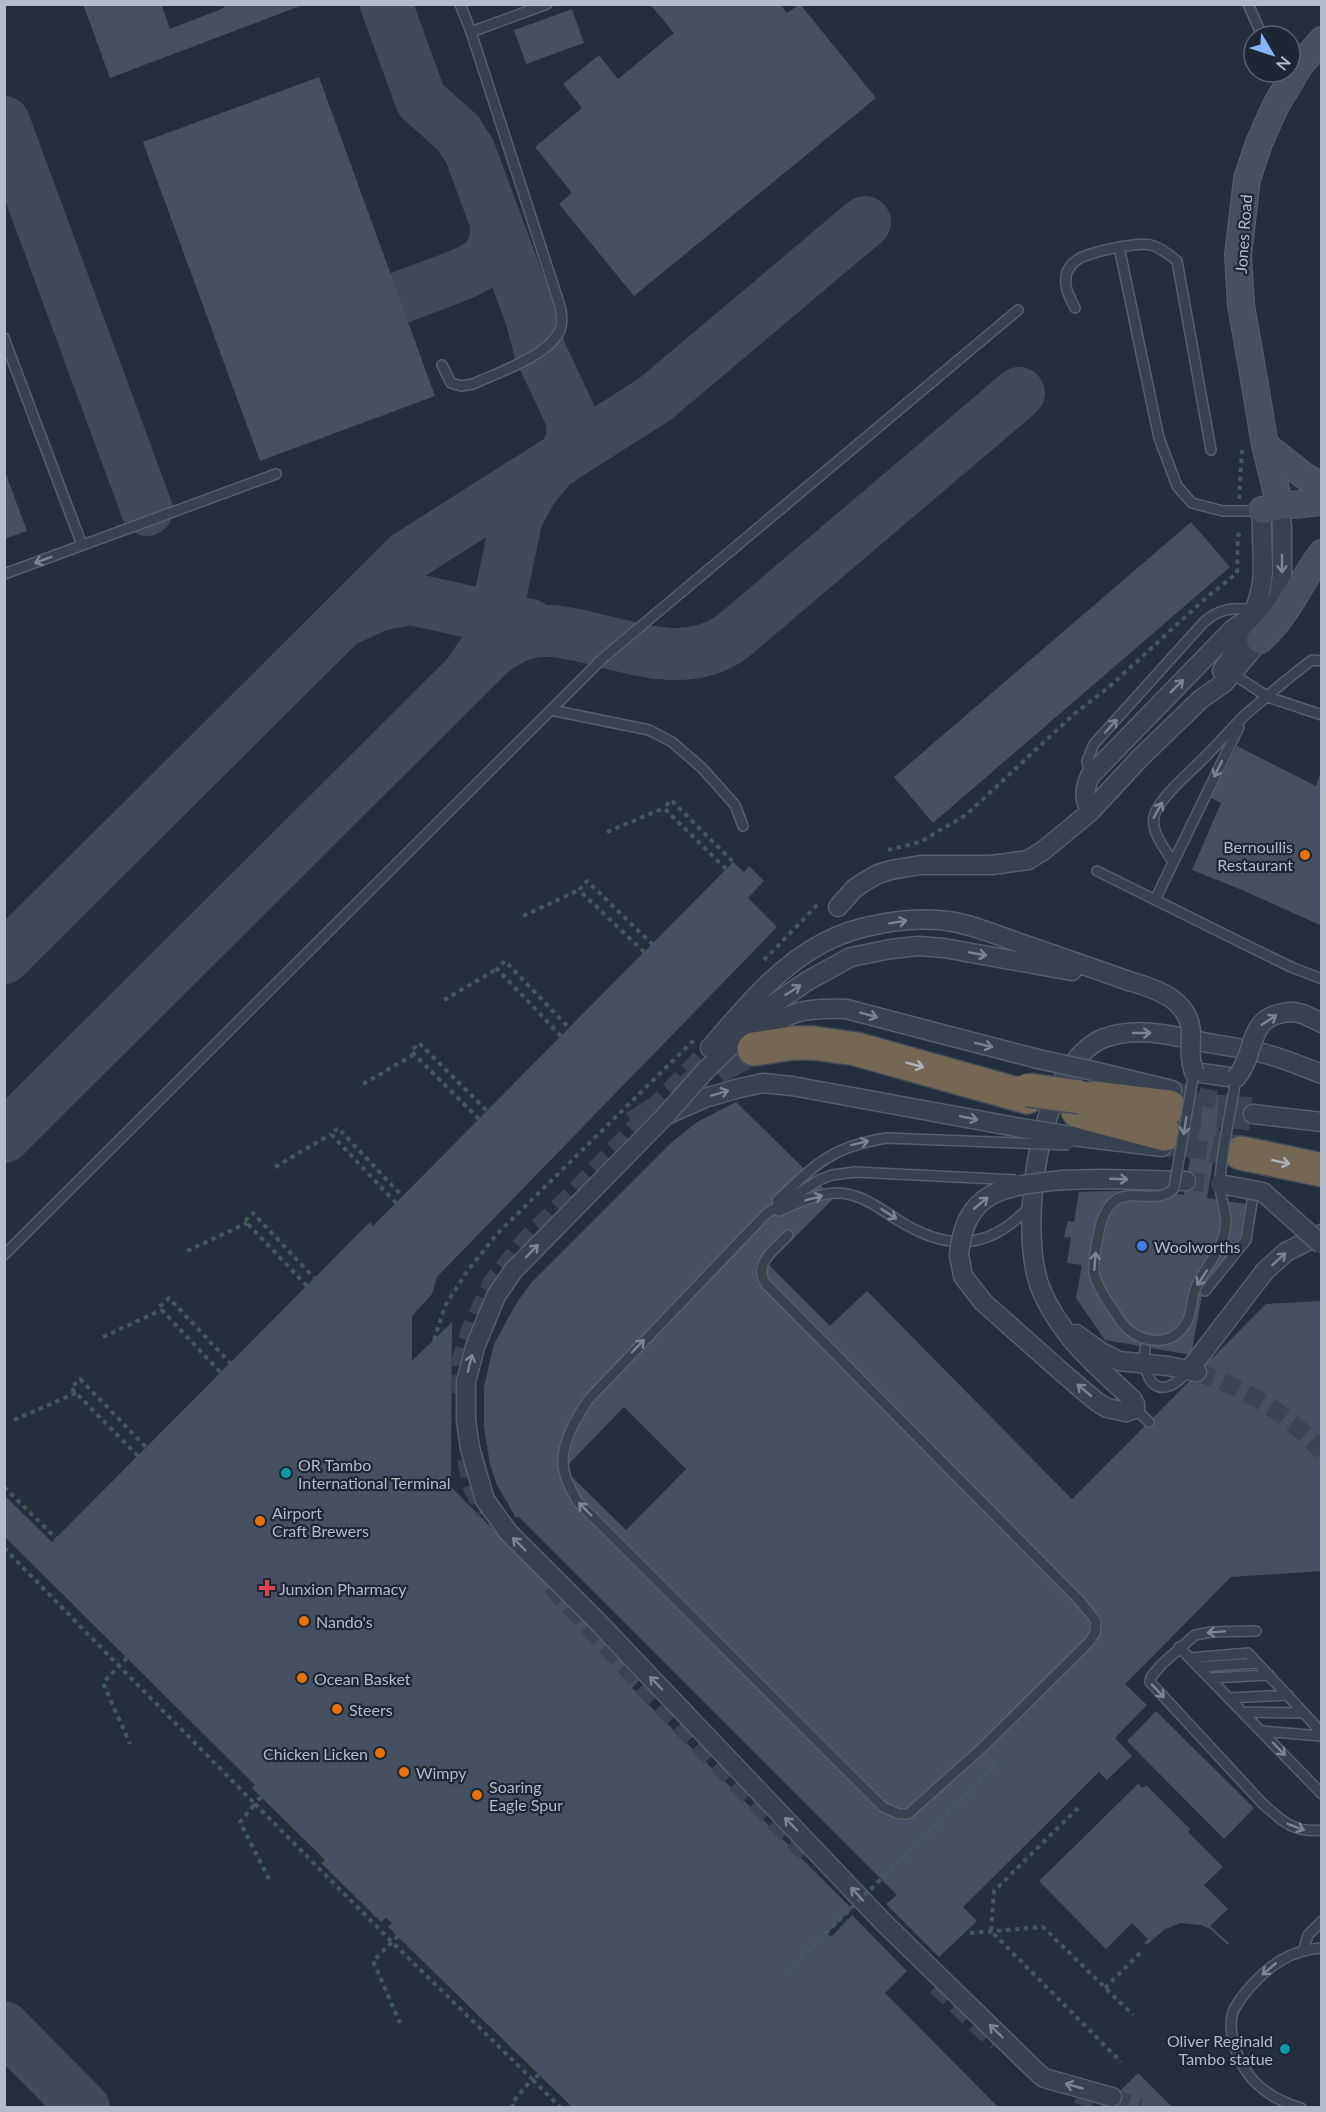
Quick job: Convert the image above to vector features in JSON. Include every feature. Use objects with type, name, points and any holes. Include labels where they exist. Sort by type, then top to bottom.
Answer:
[{"type":"highway","points":[[754,1049],[794,1043],[856,1049],[980,1083],[1024,1115],[1078,1112],[1162,1125]]},
{"type":"highway","points":[[1241,1153],[1322,1170]]},
{"type":"street","name":"Jones Road","points":[[1272,499],[1241,305],[1238,255],[1247,179],[1259,143],[1276,105],[1300,65],[1322,40]]},
{"type":"street","points":[[1265,444],[1307,478],[1322,485]]},
{"type":"street","points":[[1272,499],[1322,502]]},
{"type":"street","points":[[838,907],[864,882],[891,870],[920,865],[992,865],[1028,860],[1044,850],[1090,812],[1140,758],[1202,699],[1233,674],[1256,622],[1272,499]]},
{"type":"street","points":[[1202,699],[1256,622],[1279,595],[1282,575],[1282,528],[1272,499]]},
{"type":"street","points":[[1090,812],[1084,789],[1090,776],[1233,629],[1256,622],[1276,626],[1322,553]]},
{"type":"street","points":[[710,1048],[771,981],[817,946],[868,926],[910,920],[947,921],[987,932],[1163,993],[1172,998],[1185,1012],[1189,1021],[1190,1059],[1194,1072],[1236,1078],[1243,1070],[1252,1038],[1261,1024],[1277,1014],[1294,1012],[1322,1023]]},
{"type":"street","points":[[1112,2097],[1044,2078],[1037,2072],[884,1923],[612,1637],[508,1532],[485,1500],[470,1448],[466,1420],[466,1382],[475,1347],[496,1296],[513,1270],[666,1115],[704,1072],[785,996],[851,957],[918,946],[944,948],[1129,981]]},
{"type":"street","points":[[704,1072],[781,1017],[819,1008],[846,1009],[1038,1059],[1078,1112],[1162,1125]]},
{"type":"street","points":[[1181,1181],[1063,1180],[1013,1186],[987,1197],[978,1204],[968,1217],[962,1234],[959,1255],[963,1276],[983,1302],[1064,1374],[1107,1408],[1126,1412],[1135,1409],[1132,1399],[1097,1368],[1069,1338],[1045,1298],[1036,1275],[1033,1255],[1033,1202],[1044,1130],[1058,1089],[1087,1049],[1106,1038],[1129,1033],[1160,1033],[1265,1053],[1322,1074]]},
{"type":"street","points":[[666,1115],[705,1098],[762,1083],[792,1086],[916,1108],[1024,1115]]},
{"type":"street","points":[[1251,1111],[1322,1122]]},
{"type":"street","points":[[1215,1184],[1254,1189],[1271,1197],[1322,1245]]},
{"type":"street","points":[[1045,1298],[1072,1330],[1101,1352],[1125,1362],[1145,1356],[1193,1371],[1265,1271],[1286,1252],[1322,1234]]},
{"type":"lane","points":[[442,365],[451,383],[461,386],[473,384],[545,348],[557,335],[562,321],[560,306],[460,4]]},
{"type":"lane","points":[[471,32],[547,4]]},
{"type":"lane","points":[[1248,4],[1257,24]]},
{"type":"lane","points":[[1075,308],[1065,286],[1068,270],[1081,257],[1143,243],[1160,247],[1177,261],[1211,450]]},
{"type":"lane","points":[[1119,247],[1159,438],[1177,486],[1192,503],[1223,511],[1272,499]]},
{"type":"lane","points":[[4,1255],[603,658],[1017,310]]},
{"type":"lane","points":[[4,338],[82,545]]},
{"type":"lane","points":[[4,574],[276,474]]},
{"type":"lane","points":[[1090,776],[1087,761],[1094,744],[1204,622],[1222,610],[1238,608],[1256,622]]},
{"type":"lane","points":[[1173,862],[1154,827],[1155,812],[1170,792],[1244,716],[1312,660],[1322,661]]},
{"type":"lane","points":[[1233,674],[1268,697],[1322,715]]},
{"type":"lane","points":[[551,710],[649,730],[672,742],[702,768],[735,805],[743,825]]},
{"type":"lane","points":[[1155,900],[1244,716]]},
{"type":"lane","points":[[1096,871],[1291,967],[1322,979]]},
{"type":"lane","points":[[1194,1072],[1181,1181],[1169,1194],[1162,1197],[1139,1195],[1114,1199],[1105,1212],[1096,1250],[1094,1274],[1103,1295],[1129,1330],[1144,1339],[1163,1341],[1182,1330],[1188,1320],[1197,1285],[1218,1253],[1227,1215],[1215,1184],[1236,1078]]},
{"type":"lane","points":[[788,1234],[766,1258],[762,1266],[761,1272],[766,1284],[1080,1601],[1096,1621],[1095,1633],[1089,1642],[981,1748],[913,1812],[908,1814],[899,1814],[882,1807],[577,1501],[564,1473],[565,1449],[572,1424],[588,1400],[616,1369],[757,1225],[778,1200],[818,1163],[834,1152],[849,1146],[887,1138],[1024,1115],[1078,1112]]},
{"type":"lane","points":[[766,1214],[819,1180],[832,1175],[855,1172],[1001,1180],[1063,1180]]},
{"type":"lane","points":[[1205,1291],[1244,1245],[1248,1236],[1254,1189]]},
{"type":"lane","points":[[757,1225],[780,1210],[798,1202],[835,1192],[865,1200],[935,1239],[971,1241],[995,1235],[1008,1227],[1033,1202]]},
{"type":"lane","points":[[1135,1409],[1149,1422]]},
{"type":"lane","points":[[1256,1631],[1211,1632],[1195,1635],[1161,1664],[1150,1682],[1262,1803],[1293,1827],[1308,1832],[1322,1830]]},
{"type":"lane","points":[[1179,1647],[1322,1794]]},
{"type":"lane","points":[[1190,1658],[1248,1653],[1314,1724],[1321,1737]]},
{"type":"lane","points":[[1198,1667],[1257,1662]]},
{"type":"lane","points":[[1210,1678],[1269,1675]]},
{"type":"lane","points":[[1229,1698],[1288,1695]]},
{"type":"lane","points":[[1243,1712],[1304,1713]]},
{"type":"lane","points":[[1261,1731],[1321,1737]]},
{"type":"lane","points":[[1305,1949],[1308,1935],[1322,1921]]},
{"type":"lane","points":[[1300,2108],[1276,2098],[1251,2080],[1242,2065],[1231,2029],[1232,2014],[1240,1999],[1274,1963],[1305,1949],[1322,1948]]},
{"type":"path","points":[[607,832],[664,808],[671,800],[733,862]]},
{"type":"path","points":[[664,808],[726,869]]},
{"type":"path","points":[[523,916],[579,890],[587,881],[652,944]]},
{"type":"path","points":[[579,890],[644,952]]},
{"type":"path","points":[[444,999],[497,969],[505,962],[569,1028]]},
{"type":"path","points":[[497,969],[561,1036]]},
{"type":"path","points":[[479,1119],[411,1051],[419,1043],[487,1111]]},
{"type":"path","points":[[363,1084],[415,1054]]},
{"type":"path","points":[[275,1167],[338,1128],[402,1196]]},
{"type":"path","points":[[331,1134],[396,1203]]},
{"type":"path","points":[[307,1286],[245,1221],[253,1213],[314,1278]]},
{"type":"path","points":[[188,1251],[247,1223]]},
{"type":"path","points":[[220,1372],[159,1307],[169,1298],[230,1363]]},
{"type":"path","points":[[103,1337],[161,1310]]},
{"type":"path","points":[[138,1456],[71,1388],[80,1379],[146,1447]]},
{"type":"path","points":[[14,1420],[76,1393]]},
{"type":"path","points":[[4,1486],[56,1538]]},
{"type":"path","points":[[4,1548],[392,1942],[561,2108]]},
{"type":"path","points":[[128,1658],[103,1683],[130,1744]]},
{"type":"path","points":[[787,1971],[996,1766],[981,1748]]},
{"type":"path","points":[[261,1797],[240,1822],[269,1880]]},
{"type":"path","points":[[990,1930],[994,1891],[1078,1808]]},
{"type":"path","points":[[970,1933],[1043,1927],[1133,2015]]},
{"type":"path","points":[[990,1930],[1121,2062]]},
{"type":"path","points":[[398,1936],[373,1961],[400,2023]]},
{"type":"path","points":[[1105,1988],[1143,1950]]},
{"type":"path","points":[[513,2108],[512,2103],[539,2074]]},
{"type":"building","points":[[83,4],[161,4],[170,29],[224,8],[223,4],[303,5],[110,78]]},
{"type":"building","points":[[650,4],[780,4],[787,13],[800,4],[876,98],[634,296],[559,204],[572,193],[535,147],[582,108],[563,84],[599,55],[618,79],[674,33]]},
{"type":"building","points":[[572,9],[584,43],[526,64],[514,30]]},
{"type":"building","points":[[319,77],[435,396],[260,461],[143,142]]},
{"type":"building","points":[[4,469],[27,531],[4,539]]},
{"type":"building","points":[[1191,522],[1230,567],[933,823],[894,777]]},
{"type":"building","points":[[1237,746],[1316,786],[1322,768],[1322,926],[1192,870],[1221,803],[1211,798]]},
{"type":"building","name":"OR Tambo International Terminal","points":[[733,862],[744,872],[749,866],[764,881],[748,898],[777,927],[437,1277],[432,1294],[412,1316],[412,1361],[452,1322],[451,1487],[641,1678],[632,1688],[852,1909],[827,1933],[831,1937],[852,1915],[907,1971],[885,1993],[999,2108],[573,2108],[388,1927],[392,1923],[386,1918],[381,1922],[321,1863],[325,1860],[252,1788],[255,1785],[4,1536],[4,1495],[52,1542],[370,1222],[373,1226]]},
{"type":"building","points":[[1201,1092],[1224,1096],[1207,1198],[1246,1204],[1240,1240],[1204,1285],[1191,1355],[1105,1340],[1076,1298],[1082,1265],[1067,1263],[1071,1238],[1064,1237],[1068,1221],[1074,1222],[1079,1192],[1156,1190],[1184,1195]]},
{"type":"building","points":[[736,1102],[834,1198],[768,1264],[830,1326],[867,1291],[1072,1499],[1266,1304],[1322,1301],[1322,1571],[1231,1577],[1125,1684],[1147,1705],[1115,1738],[1132,1756],[1107,1780],[1099,1772],[963,1907],[977,1921],[939,1957],[886,1904],[897,1895],[518,1516],[516,1518],[497,1485],[490,1465],[484,1427],[484,1387],[494,1344],[517,1302],[531,1283],[671,1143],[697,1122]],"holes":[[[624,1407],[686,1469],[626,1530],[564,1469]]]},
{"type":"building","points":[[1156,1711],[1254,1808],[1224,1839],[1127,1741]]},
{"type":"building","points":[[1138,1784],[1143,1788],[1146,1785],[1190,1829],[1188,1832],[1223,1867],[1204,1885],[1228,1909],[1210,1926],[1229,1943],[1228,1945],[1210,1929],[1201,1925],[1181,1923],[1165,1929],[1147,1945],[1144,1943],[1148,1939],[1132,1923],[1106,1949],[1039,1881]]},
{"type":"building","points":[[1138,2073],[1173,2108],[1103,2108]]},
{"type":"taxiway","points":[[386,4],[421,100],[458,133],[470,152],[531,317],[540,351],[570,415],[571,439],[560,460]]},
{"type":"taxiway","points":[[4,122],[147,510]]},
{"type":"taxiway","points":[[399,298],[467,272],[484,261],[494,244],[495,219]]},
{"type":"taxiway","points":[[4,958],[408,556],[655,399],[865,222]]},
{"type":"taxiway","points":[[4,1137],[499,646],[524,634],[546,631],[658,653],[678,654],[714,647],[732,637],[1019,393]]},
{"type":"taxiway","points":[[471,670],[485,650],[494,626],[517,517],[533,488],[548,470]]},
{"type":"taxiway","points":[[348,619],[379,605],[411,599],[530,625]]},
{"type":"taxiway","points":[[4,2027],[84,2108]]},
{"type":"tunnel","points":[[461,1393],[460,1363],[470,1330],[492,1282],[526,1239],[573,1193],[710,1048]]},
{"type":"tunnel","points":[[635,1127],[680,1098],[719,1066],[754,1049]]},
{"type":"tunnel","points":[[1172,1090],[1249,1108]]},
{"type":"tunnel","points":[[1169,1107],[1253,1114]]},
{"type":"tunnel","points":[[1165,1134],[1241,1153]]},
{"type":"tunnel","points":[[1162,1147],[1241,1153]]},
{"type":"tunnel","points":[[1186,1181],[1210,1183]]},
{"type":"tunnel","points":[[1197,1372],[1233,1386],[1265,1404],[1295,1425],[1322,1452]]},
{"type":"tunnel","points":[[466,1459],[472,1488],[485,1512]]},
{"type":"tunnel","points":[[551,1586],[676,1722],[809,1857]]},
{"type":"tunnel","points":[[936,1986],[996,2043]]},
{"type":"tunnel","points":[[1077,2094],[1095,2100],[1108,2108]]},
{"type":"tunnel","points":[[1112,2097],[1140,2108]]},
{"type":"place","name":"Bernoullis Restaurant","points":[[1305,855]]},
{"type":"place","name":"Woolworths","points":[[1142,1246]]},
{"type":"place","name":"OR Tambo International Terminal","points":[[286,1473]]},
{"type":"place","name":"Airport Craft Brewers","points":[[260,1521]]},
{"type":"place","name":"Junxion Pharmacy","points":[[267,1588]]},
{"type":"place","name":"Nando's","points":[[304,1621]]},
{"type":"place","name":"Ocean Basket","points":[[302,1678]]},
{"type":"place","name":"Steers","points":[[337,1709]]},
{"type":"place","name":"Chicken Licken","points":[[380,1753]]},
{"type":"place","name":"Wimpy","points":[[404,1772]]},
{"type":"place","name":"Soaring Eagle Spur","points":[[477,1795]]},
{"type":"place","name":"Oliver Reginald Tambo statue","points":[[1285,2049]]}]
